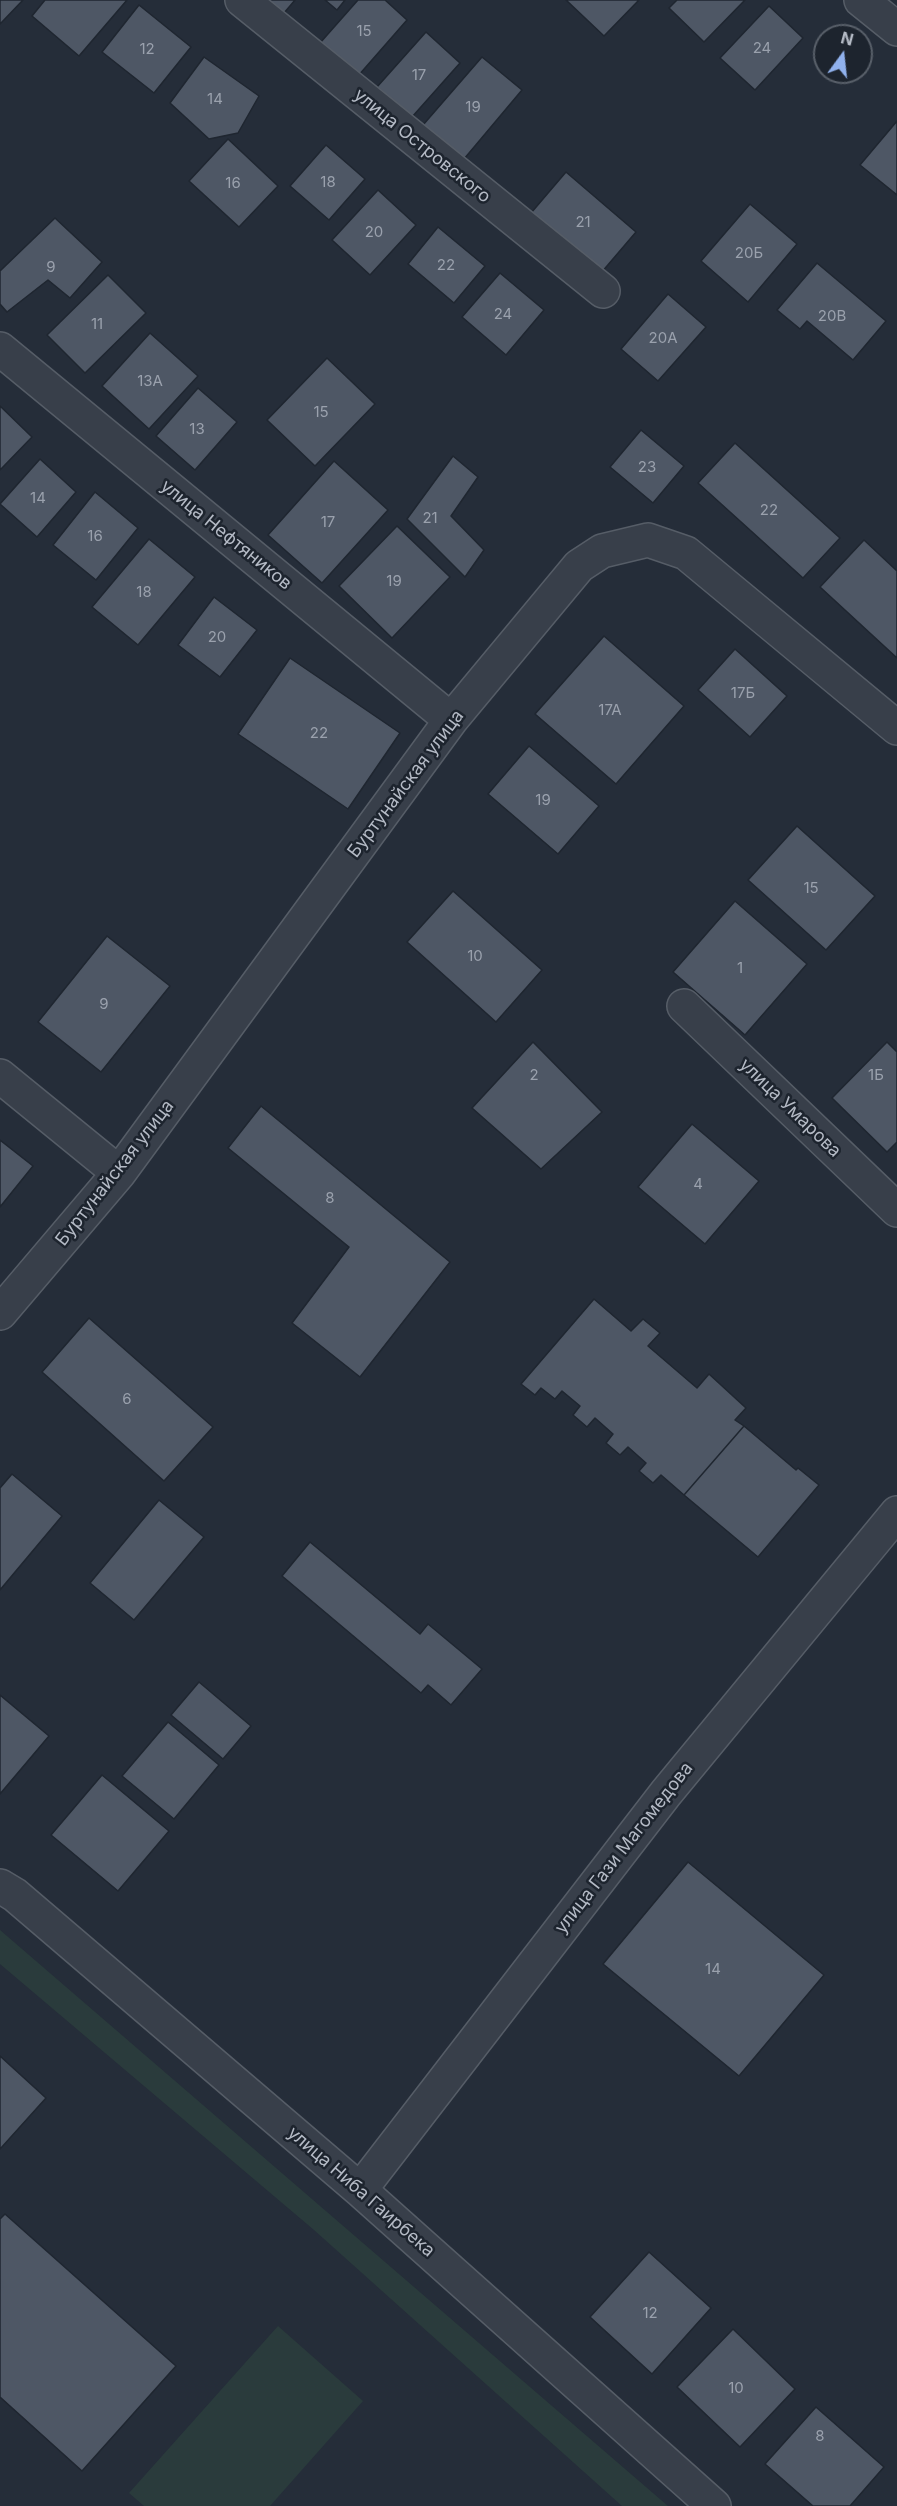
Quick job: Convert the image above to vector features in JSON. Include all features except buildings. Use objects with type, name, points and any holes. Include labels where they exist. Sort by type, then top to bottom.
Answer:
[{"type":"street","name":"улица Островского","points":[[242,0],[603,291]]},
{"type":"street","points":[[861,0],[897,29]]},
{"type":"street","name":"улица Нефтяников","points":[[0,349],[451,720]]},
{"type":"street","name":"Буртунайская улица","points":[[0,1313],[119,1173],[451,720],[579,566],[602,551],[648,540],[686,553],[897,728]]},
{"type":"street","name":"улица Умарова","points":[[684,1006],[897,1210]]},
{"type":"street","points":[[0,1076],[119,1173]]},
{"type":"street","name":"улица Гази Магомедова","points":[[360,2190],[666,1792],[897,1513]]},
{"type":"street","name":"улица Ниба Гаирбека","points":[[0,1886],[15,1895],[360,2190],[714,2506]]},
{"type":"shaded area","points":[[0,1930],[668,2506],[622,2506],[314,2230],[0,1964]]},
{"type":"shaded area","points":[[278,2326],[363,2401],[270,2506],[144,2506],[129,2493]]}]
